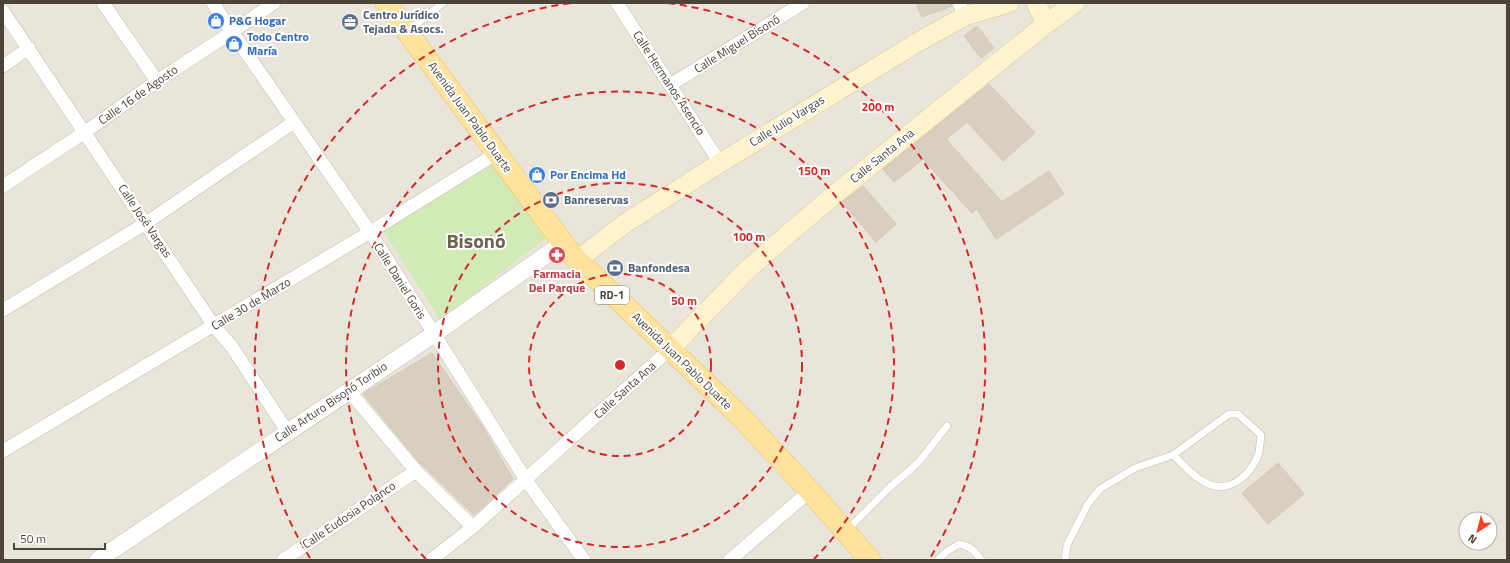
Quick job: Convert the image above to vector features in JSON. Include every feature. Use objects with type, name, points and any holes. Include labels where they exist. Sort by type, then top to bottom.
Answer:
[{"type":"main road","name":"Avenida Juan Pablo Duarte","points":[[386,3],[577,260],[623,306],[742,418],[810,491],[870,560]]},
{"type":"main road","name":"Calle Julio Vargas","points":[[577,260],[627,222],[720,163],[918,42],[962,10],[1009,3]]},
{"type":"main road","points":[[1036,3],[1046,24]]},
{"type":"main road","name":"Calle Santa Ana","points":[[670,349],[746,271],[787,235],[840,190],[1046,24],[1075,3]]},
{"type":"street","points":[[102,3],[156,81]]},
{"type":"street","name":"Calle Daniel Goris","points":[[214,3],[232,32],[370,232],[526,480],[584,560]]},
{"type":"street","name":"Calle 16 de Agosto","points":[[3,186],[85,132],[156,81],[274,3]]},
{"type":"street","name":"Calle Hermanos Asencio","points":[[618,3],[720,163]]},
{"type":"street","name":"Calle Miguel Bisonó","points":[[670,85],[803,3]]},
{"type":"street","name":"Calle José Vargas","points":[[3,11],[214,326],[232,347],[287,432]]},
{"type":"street","points":[[3,66],[28,48]]},
{"type":"street","points":[[3,310],[146,223],[294,122]]},
{"type":"street","name":"Calle 30 de Marzo","points":[[3,451],[370,232],[497,153]]},
{"type":"street","name":"Calle Arturo Bisonó Toribio","points":[[98,560],[434,334],[563,243]]},
{"type":"street","name":"Calle Santa Ana","points":[[431,560],[474,527],[670,349]]},
{"type":"street","points":[[349,391],[416,471],[474,527]]},
{"type":"street","name":"Calle Eudosia Polanco","points":[[283,560],[416,471]]},
{"type":"street","points":[[730,560],[810,491]]},
{"type":"lane","points":[[407,32],[443,3]]},
{"type":"lane","points":[[1065,560],[1067,545],[1088,504],[1100,488],[1135,468],[1174,455],[1229,414],[1238,414],[1261,435],[1258,456],[1248,471],[1234,484],[1220,488],[1202,480],[1174,455]]},
{"type":"lane","points":[[845,531],[891,486],[918,463],[947,426]]},
{"type":"lane","points":[[938,560],[946,552],[959,544],[967,545],[976,552],[981,560]]},
{"type":"shaded area","points":[[3,3],[1507,3],[1507,560],[3,560]]},
{"type":"green space","points":[[493,166],[547,237],[440,320],[383,230],[481,168]]},
{"type":"building","points":[[916,3],[951,3],[952,6],[922,17]]},
{"type":"building","points":[[977,26],[994,48],[981,58],[964,36]]},
{"type":"building","points":[[989,84],[1035,133],[1003,161],[967,122],[946,139],[1002,202],[1049,171],[1064,194],[996,239],[977,209],[972,213],[923,159],[894,182],[883,169]]},
{"type":"building","points":[[863,186],[896,224],[876,242],[842,202]]},
{"type":"building","points":[[432,353],[481,424],[513,479],[474,515],[419,462],[363,394]]},
{"type":"building","points":[[1278,463],[1304,494],[1268,524],[1242,493]]},
{"type":"place","name":"P&G Hogar","points":[[216,21]]},
{"type":"place","name":"Centro Jurídico Tejada & Asocs.","points":[[350,22]]},
{"type":"place","name":"Todo Centro María","points":[[234,44]]},
{"type":"place","name":"Por Encima Hd","points":[[537,175]]},
{"type":"place","name":"Banreservas","points":[[551,200]]},
{"type":"place","name":"Farmacia Del Parque","points":[[557,255]]},
{"type":"place","name":"Banfondesa","points":[[615,268]]},
{"type":"district","name":"Bisonó","points":[[476,241]]}]
